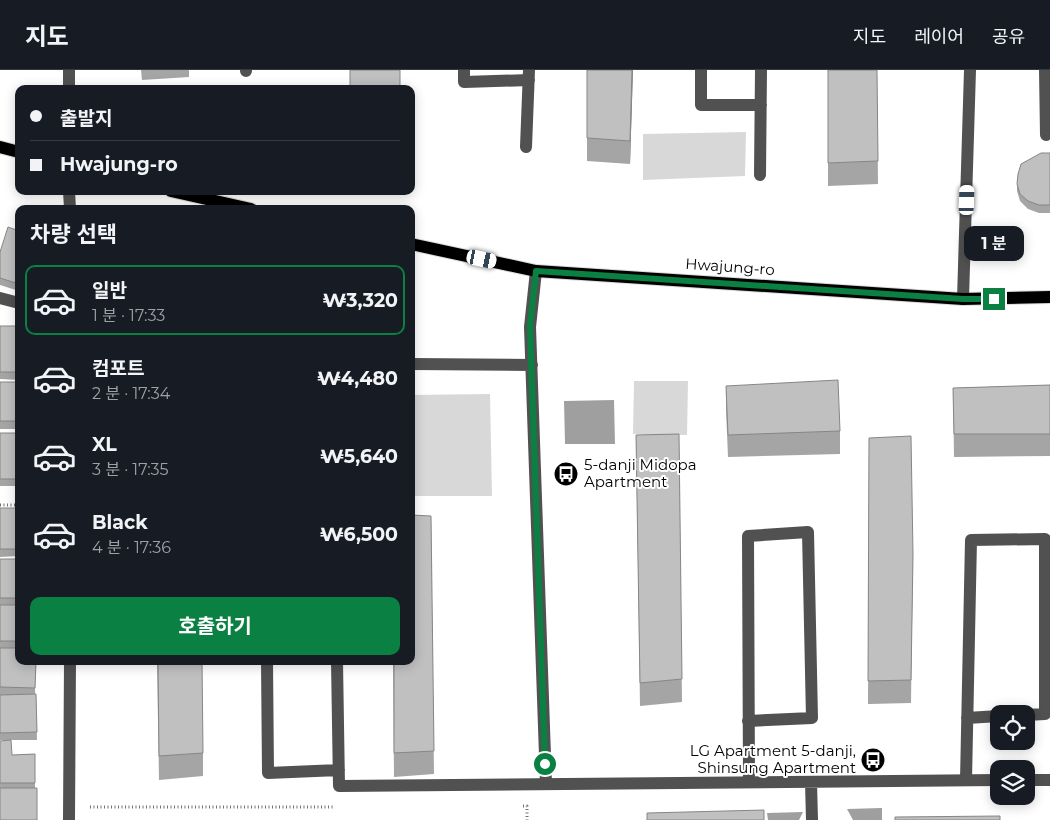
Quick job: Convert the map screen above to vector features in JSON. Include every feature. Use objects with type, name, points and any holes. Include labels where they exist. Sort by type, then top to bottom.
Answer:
[{"type":"main road","points":[[0,146],[15,151]]},
{"type":"main road","points":[[189,195],[233,205]]},
{"type":"main road","name":"Hwajung-ro","points":[[415,245],[536,271],[963,299],[1050,297]]},
{"type":"street","points":[[69,70],[69,85]]},
{"type":"street","points":[[464,70],[464,82],[529,75],[526,147]]},
{"type":"street","points":[[701,70],[701,105],[761,105]]},
{"type":"street","points":[[760,175],[761,70]]},
{"type":"street","points":[[963,299],[970,70]]},
{"type":"street","points":[[1045,70],[1046,135]]},
{"type":"street","points":[[536,271],[530,327],[546,784]]},
{"type":"street","points":[[0,298],[15,301]]},
{"type":"street","points":[[415,364],[532,365]]},
{"type":"street","points":[[748,721],[812,718],[808,532],[748,536],[748,721],[749,782]]},
{"type":"street","points":[[966,780],[971,540],[1045,539],[1045,714],[1035,715]]},
{"type":"street","points":[[69,820],[70,665]]},
{"type":"street","points":[[267,665],[268,772],[339,770]]},
{"type":"street","points":[[337,665],[339,786],[990,780]]},
{"type":"street","points":[[968,718],[990,717]]},
{"type":"street","points":[[1035,780],[1050,780]]},
{"type":"street","points":[[811,782],[812,820]]},
{"type":"path","points":[[0,505],[15,505]]},
{"type":"path","points":[[517,806],[527,806],[527,820]]},
{"type":"path","points":[[90,807],[340,807]]},
{"type":"shaded area","points":[[746,132],[745,176],[643,180],[643,134]]},
{"type":"shaded area","points":[[634,381],[688,381],[687,435],[633,434]]},
{"type":"shaded area","points":[[490,394],[492,496],[415,496],[415,395]]},
{"type":"shaded area","points":[[614,400],[615,444],[565,444],[564,401]]},
{"type":"shaded area","points":[[882,808],[882,820],[853,820],[847,809]]},
{"type":"shaded area","points":[[803,812],[799,820],[768,820],[767,813]]},
{"type":"building","points":[[350,70],[400,70],[400,85],[350,85]]},
{"type":"building","points":[[587,70],[632,70],[630,141],[587,138]]},
{"type":"building","points":[[828,70],[877,70],[878,161],[828,163]]},
{"type":"building","points":[[1041,153],[1050,153],[1050,205],[1039,205],[1028,201],[1020,194],[1017,184],[1021,164]]},
{"type":"building","points":[[8,227],[15,230],[15,283],[0,278],[0,252]]},
{"type":"building","points":[[0,326],[15,326],[15,372],[0,372]]},
{"type":"building","points":[[838,380],[840,431],[728,435],[726,386]]},
{"type":"building","points":[[0,382],[15,382],[15,421],[0,421]]},
{"type":"building","points":[[1050,385],[1050,434],[954,434],[953,388]]},
{"type":"building","points":[[0,433],[15,433],[15,479],[0,479]]},
{"type":"building","points":[[679,434],[682,679],[640,683],[636,435]]},
{"type":"building","points":[[911,436],[913,554],[911,680],[868,681],[869,438]]},
{"type":"building","points":[[0,508],[15,508],[15,549],[0,549]]},
{"type":"building","points":[[415,515],[431,516],[434,751],[394,753],[394,665],[415,665]]},
{"type":"building","points":[[0,559],[15,559],[15,598],[0,598]]},
{"type":"building","points":[[0,605],[15,605],[15,641],[0,641]]},
{"type":"building","points":[[0,648],[15,648],[15,665],[36,665],[35,688],[0,687]]},
{"type":"building","points":[[158,665],[202,665],[203,753],[159,756]]},
{"type":"building","points":[[36,694],[37,732],[0,733],[0,695]]},
{"type":"building","points":[[11,740],[12,755],[35,754],[35,783],[0,783],[0,741]]},
{"type":"building","points":[[0,788],[37,788],[37,820],[0,820]]},
{"type":"building","points":[[764,810],[764,820],[647,820],[647,813]]},
{"type":"building","points":[[1000,816],[1000,820],[895,820],[895,817]]},
{"type":"place","name":"5-danji Midopa Apartment","points":[[566,474]]},
{"type":"place","name":"LG Apartment 5-danji, Shinsung Apartment","points":[[873,760]]},
{"type":"route","points":[[545,764],[530,327],[536,271],[963,299],[994,299]]}]
